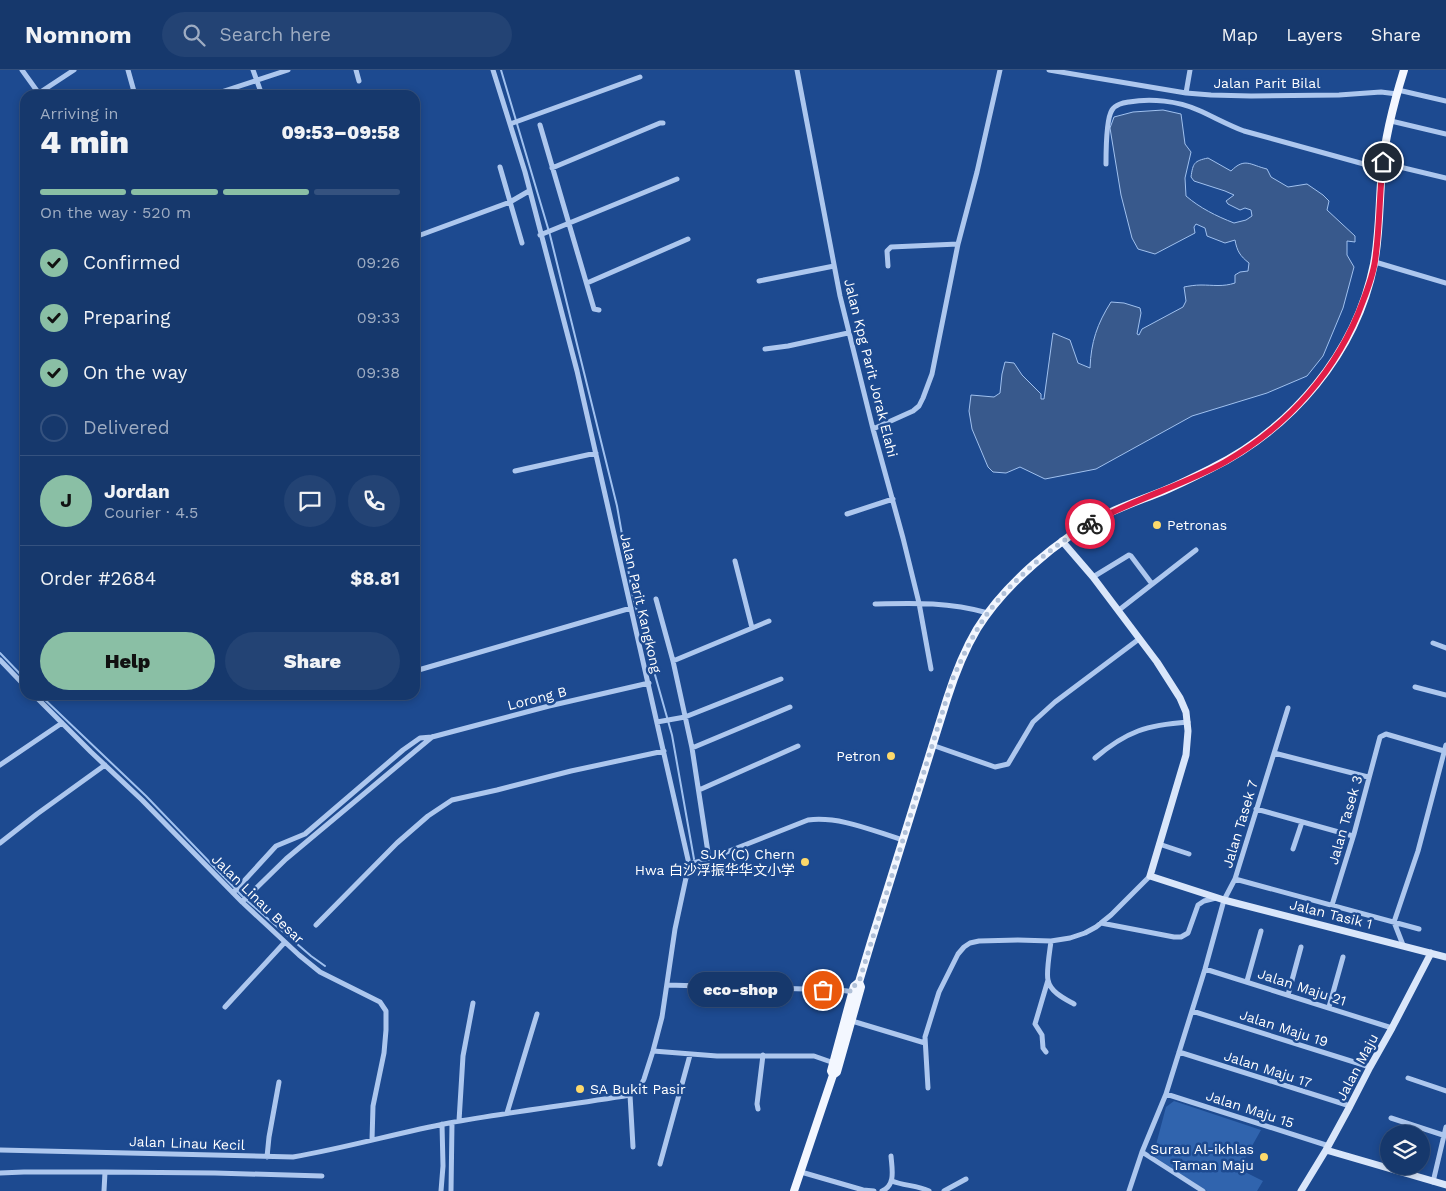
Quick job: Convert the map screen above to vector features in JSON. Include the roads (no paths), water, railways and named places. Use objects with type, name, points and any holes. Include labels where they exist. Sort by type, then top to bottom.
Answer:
[{"type":"main road","points":[[836,1063],[856,992],[861,987],[859,982],[953,678],[977,630],[1008,589],[1062,541],[1103,516],[1224,462],[1259,440],[1292,412],[1320,380],[1335,360],[1346,339],[1361,306],[1375,262],[1383,166],[1391,121],[1404,70]]},
{"type":"main road","points":[[794,1191],[833,1075],[831,1071],[852,1022],[856,992]]},
{"type":"street","points":[[22,70],[37,90]]},
{"type":"street","points":[[46,90],[74,70]]},
{"type":"street","points":[[128,70],[134,90]]},
{"type":"street","points":[[253,70],[260,90]]},
{"type":"street","points":[[227,90],[288,70]]},
{"type":"street","points":[[356,70],[359,81]]},
{"type":"street","name":"Jalan Parit Kangkong","points":[[493,70],[512,123],[543,234],[571,347],[689,864]]},
{"type":"street","name":"Jalan Kpg Parit Jorak Elahi","points":[[797,70],[831,266],[845,334],[893,499],[919,603],[932,669]]},
{"type":"street","points":[[873,429],[913,411],[919,406],[932,374],[958,244],[977,172],[1000,70]]},
{"type":"street","name":"Jalan Parit Bilal","points":[[1049,70],[1074,72],[1211,95],[1339,95],[1398,92],[1446,101]]},
{"type":"street","points":[[1186,92],[1190,70]]},
{"type":"street","points":[[512,123],[640,77]]},
{"type":"street","points":[[1106,164],[1108,120],[1112,110],[1118,104],[1152,101],[1184,105],[1197,109],[1225,124],[1244,131],[1383,166],[1446,178]]},
{"type":"street","points":[[1391,121],[1446,134]]},
{"type":"street","points":[[552,168],[663,123]]},
{"type":"street","points":[[540,125],[594,309],[599,310]]},
{"type":"street","points":[[500,167],[522,243]]},
{"type":"street","points":[[543,234],[677,179]]},
{"type":"street","points":[[420,235],[510,202],[530,191]]},
{"type":"street","points":[[587,283],[688,239]]},
{"type":"street","points":[[888,266],[887,251],[891,247],[958,244]]},
{"type":"street","points":[[1375,262],[1446,283]]},
{"type":"street","points":[[759,281],[831,266]]},
{"type":"street","points":[[764,349],[845,334]]},
{"type":"street","points":[[515,471],[596,453]]},
{"type":"street","points":[[847,514],[893,499]]},
{"type":"street","points":[[928,1088],[925,1037],[939,992],[958,954],[970,943],[979,941],[1070,938],[1101,923],[1111,915],[1150,876],[1186,755],[1188,722],[1180,698],[1157,662],[1118,610],[1062,541]]},
{"type":"street","points":[[1118,610],[1196,550]]},
{"type":"street","points":[[1093,578],[1129,555],[1152,584]]},
{"type":"street","points":[[735,561],[752,628]]},
{"type":"street","points":[[656,599],[673,661],[692,748],[709,859]]},
{"type":"street","points":[[875,604],[942,604],[966,607],[988,613]]},
{"type":"street","points":[[420,670],[631,608]]},
{"type":"street","points":[[673,661],[769,621]]},
{"type":"street","points":[[932,745],[995,767],[1008,764],[1033,722],[1055,702],[1139,639]]},
{"type":"street","points":[[1433,644],[1446,648]]},
{"type":"street","points":[[0,660],[20,681]]},
{"type":"street","points":[[657,722],[685,717],[781,679]]},
{"type":"street","name":"Lorong B","points":[[236,889],[276,846],[305,834],[403,750],[420,738],[432,737],[530,711],[649,683]]},
{"type":"street","points":[[1415,687],[1446,695]]},
{"type":"street","name":"Jalan Linau Besar","points":[[39,700],[236,889],[243,900],[285,942],[320,972],[380,1002],[386,1011],[386,1034],[373,1106],[372,1140]]},
{"type":"street","points":[[692,748],[790,707]]},
{"type":"street","name":"Jalan Tasek 7","points":[[1129,1191],[1142,1152],[1166,1094],[1205,968],[1221,899],[1235,879],[1288,708]]},
{"type":"street","points":[[1095,758],[1112,744],[1139,730],[1163,724],[1188,722]]},
{"type":"street","points":[[0,765],[62,723]]},
{"type":"street","name":"Jalan Tasek 3","points":[[1332,905],[1354,836],[1378,740],[1382,735],[1386,734],[1445,748]]},
{"type":"street","points":[[243,900],[286,859],[432,737]]},
{"type":"street","points":[[699,790],[798,746]]},
{"type":"street","points":[[1403,945],[1394,922],[1418,851],[1445,748]]},
{"type":"street","points":[[403,750],[408,756]]},
{"type":"street","points":[[316,925],[396,844],[428,816],[452,800],[664,751]]},
{"type":"street","points":[[1274,753],[1368,777]]},
{"type":"street","points":[[0,843],[105,765]]},
{"type":"street","points":[[1256,809],[1354,836]]},
{"type":"street","points":[[633,1147],[630,1095],[640,1087],[644,1079],[662,1017],[674,929],[689,864],[709,859],[808,820],[819,819],[841,822],[903,840]]},
{"type":"street","points":[[1293,849],[1302,822]]},
{"type":"street","points":[[1160,844],[1189,854]]},
{"type":"street","name":"Jalan Tasik 1","points":[[1150,876],[1221,899],[1446,957]]},
{"type":"street","points":[[1235,879],[1419,929]]},
{"type":"street","points":[[1101,923],[1174,938],[1182,937],[1188,932],[1198,905],[1204,901],[1221,899]]},
{"type":"street","points":[[1247,981],[1261,931]]},
{"type":"street","points":[[1046,1052],[1043,1048],[1042,1035],[1035,1024],[1048,980],[1051,940]]},
{"type":"street","points":[[225,1007],[285,942]]},
{"type":"street","points":[[1288,994],[1301,947]]},
{"type":"street","name":"Jalan Maju","points":[[1301,1191],[1350,1106],[1431,953]]},
{"type":"street","points":[[1329,1008],[1343,957]]},
{"type":"street","name":"Jalan Maju 21","points":[[1205,968],[1392,1028]]},
{"type":"street","points":[[1048,980],[1053,989],[1074,1004]]},
{"type":"street","points":[[667,985],[856,992]]},
{"type":"street","points":[[459,1121],[463,1056],[473,1004]]},
{"type":"street","name":"Jalan Maju 19","points":[[1192,1011],[1370,1067]]},
{"type":"street","points":[[507,1113],[537,1014]]},
{"type":"street","points":[[852,1022],[925,1043]]},
{"type":"street","points":[[653,1051],[690,1055],[814,1056],[836,1063]]},
{"type":"street","name":"Jalan Maju 17","points":[[1179,1052],[1350,1106]]},
{"type":"street","points":[[660,1164],[690,1055]]},
{"type":"street","points":[[758,1109],[763,1055]]},
{"type":"street","points":[[1408,1078],[1446,1091]]},
{"type":"street","points":[[267,1157],[279,1082]]},
{"type":"street","name":"Jalan Maju 15","points":[[1166,1094],[1327,1148]]},
{"type":"street","name":"Jalan Linau Kecil","points":[[0,1150],[293,1157],[328,1151],[452,1122],[630,1095]]},
{"type":"street","points":[[1391,1118],[1443,1135]]},
{"type":"street","points":[[451,1191],[452,1122]]},
{"type":"street","points":[[441,1191],[443,1166],[442,1124]]},
{"type":"street","points":[[1433,1182],[1446,1127]]},
{"type":"street","points":[[1327,1148],[1446,1185]]},
{"type":"street","points":[[1142,1152],[1203,1191]]},
{"type":"street","points":[[882,1191],[887,1189],[892,1182],[891,1156]]},
{"type":"street","points":[[104,1191],[105,1172]]},
{"type":"street","points":[[801,1172],[863,1190],[874,1191]]},
{"type":"street","points":[[0,1173],[215,1173],[322,1176]]},
{"type":"street","points":[[944,1191],[966,1179]]},
{"type":"street","points":[[892,1182],[917,1186],[929,1191]]},
{"type":"waterway","points":[[501,70],[550,235],[617,506],[633,597],[672,735],[694,859]]},
{"type":"waterway","points":[[0,653],[20,674]]},
{"type":"waterway","points":[[45,700],[146,796],[245,899],[325,966]]},
{"type":"place","name":"Petronas","points":[[1157,525]]},
{"type":"place","name":"Petron","points":[[891,756]]},
{"type":"place","name":"SJK (C) Chern Hwa 白沙浮振华华文小学","points":[[805,862]]},
{"type":"place","name":"eco-shop","points":[[823,990]]},
{"type":"place","name":"SA Bukit Pasir","points":[[580,1089]]},
{"type":"place","name":"Surau Al-ikhlas Taman Maju","points":[[1264,1157]]}]
